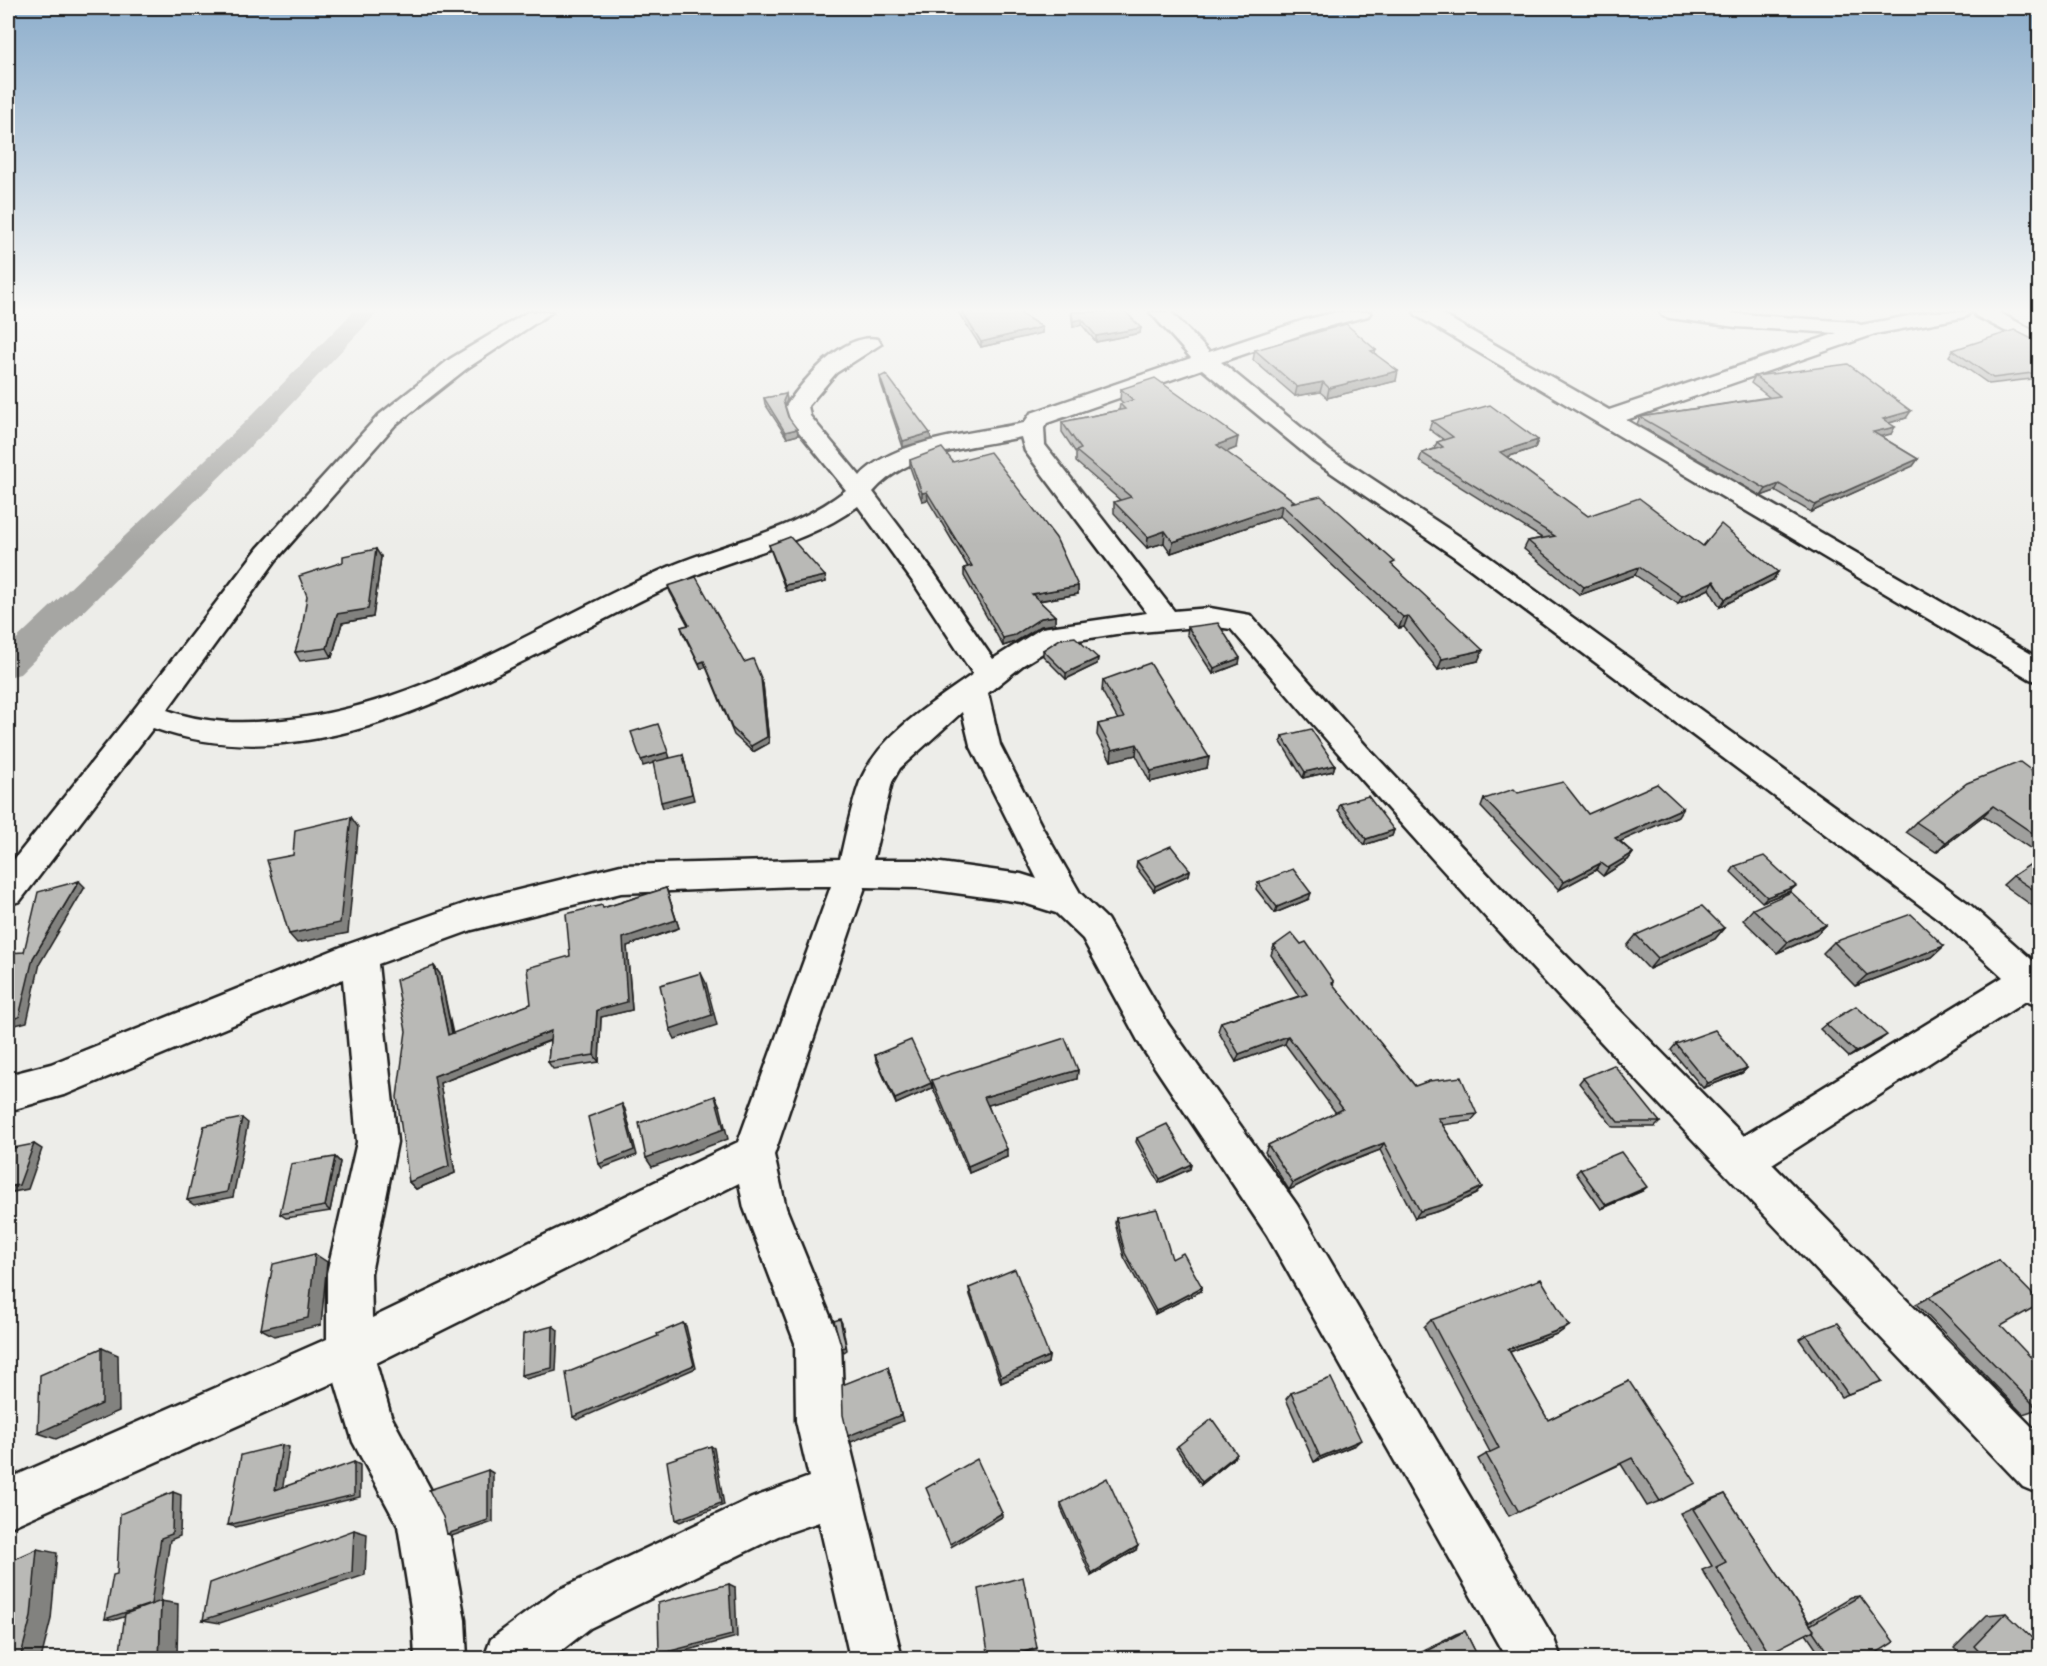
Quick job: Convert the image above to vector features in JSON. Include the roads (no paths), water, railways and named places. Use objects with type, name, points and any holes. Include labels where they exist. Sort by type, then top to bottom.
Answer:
[{"type":"street","points":[[8,891],[147,715],[267,555],[387,420],[425,390]]},
{"type":"street","points":[[808,390],[797,406],[799,417],[897,537],[943,601],[980,682],[985,746],[1028,833],[1068,903],[1095,929],[1155,1036],[1282,1221],[1535,1659]]},
{"type":"street","points":[[1122,390],[1039,418],[1032,428],[1034,446],[1168,622]]},
{"type":"street","points":[[1241,390],[1322,456],[1462,550],[1956,913],[1995,946],[2034,986],[1740,1161]]},
{"type":"street","points":[[1557,390],[2040,672]]},
{"type":"street","points":[[1607,419],[1693,390]]},
{"type":"street","points":[[147,715],[197,731],[228,734],[278,732],[335,725],[389,709],[467,679],[675,574],[785,537],[826,517],[859,493],[871,476],[892,463],[916,454],[1032,428]]},
{"type":"street","points":[[876,1659],[820,1421],[818,1342],[765,1208],[754,1155],[853,873],[876,782],[888,760],[929,722],[980,682],[1013,658],[1052,635],[1116,625],[1210,617],[1240,621],[1356,755],[1521,933],[2040,1470]]},
{"type":"street","points":[[8,1093],[54,1081],[359,956],[469,916],[621,879],[796,872],[930,876],[1021,888],[1068,903]]},
{"type":"street","points":[[359,956],[378,1142],[349,1273],[350,1352],[370,1425],[422,1520],[439,1620],[441,1659]]},
{"type":"street","points":[[8,1504],[350,1352],[754,1155]]},
{"type":"street","points":[[510,1659],[572,1610],[769,1515],[838,1491]]},
{"type":"waterway","points":[[8,666],[291,390]]}]
